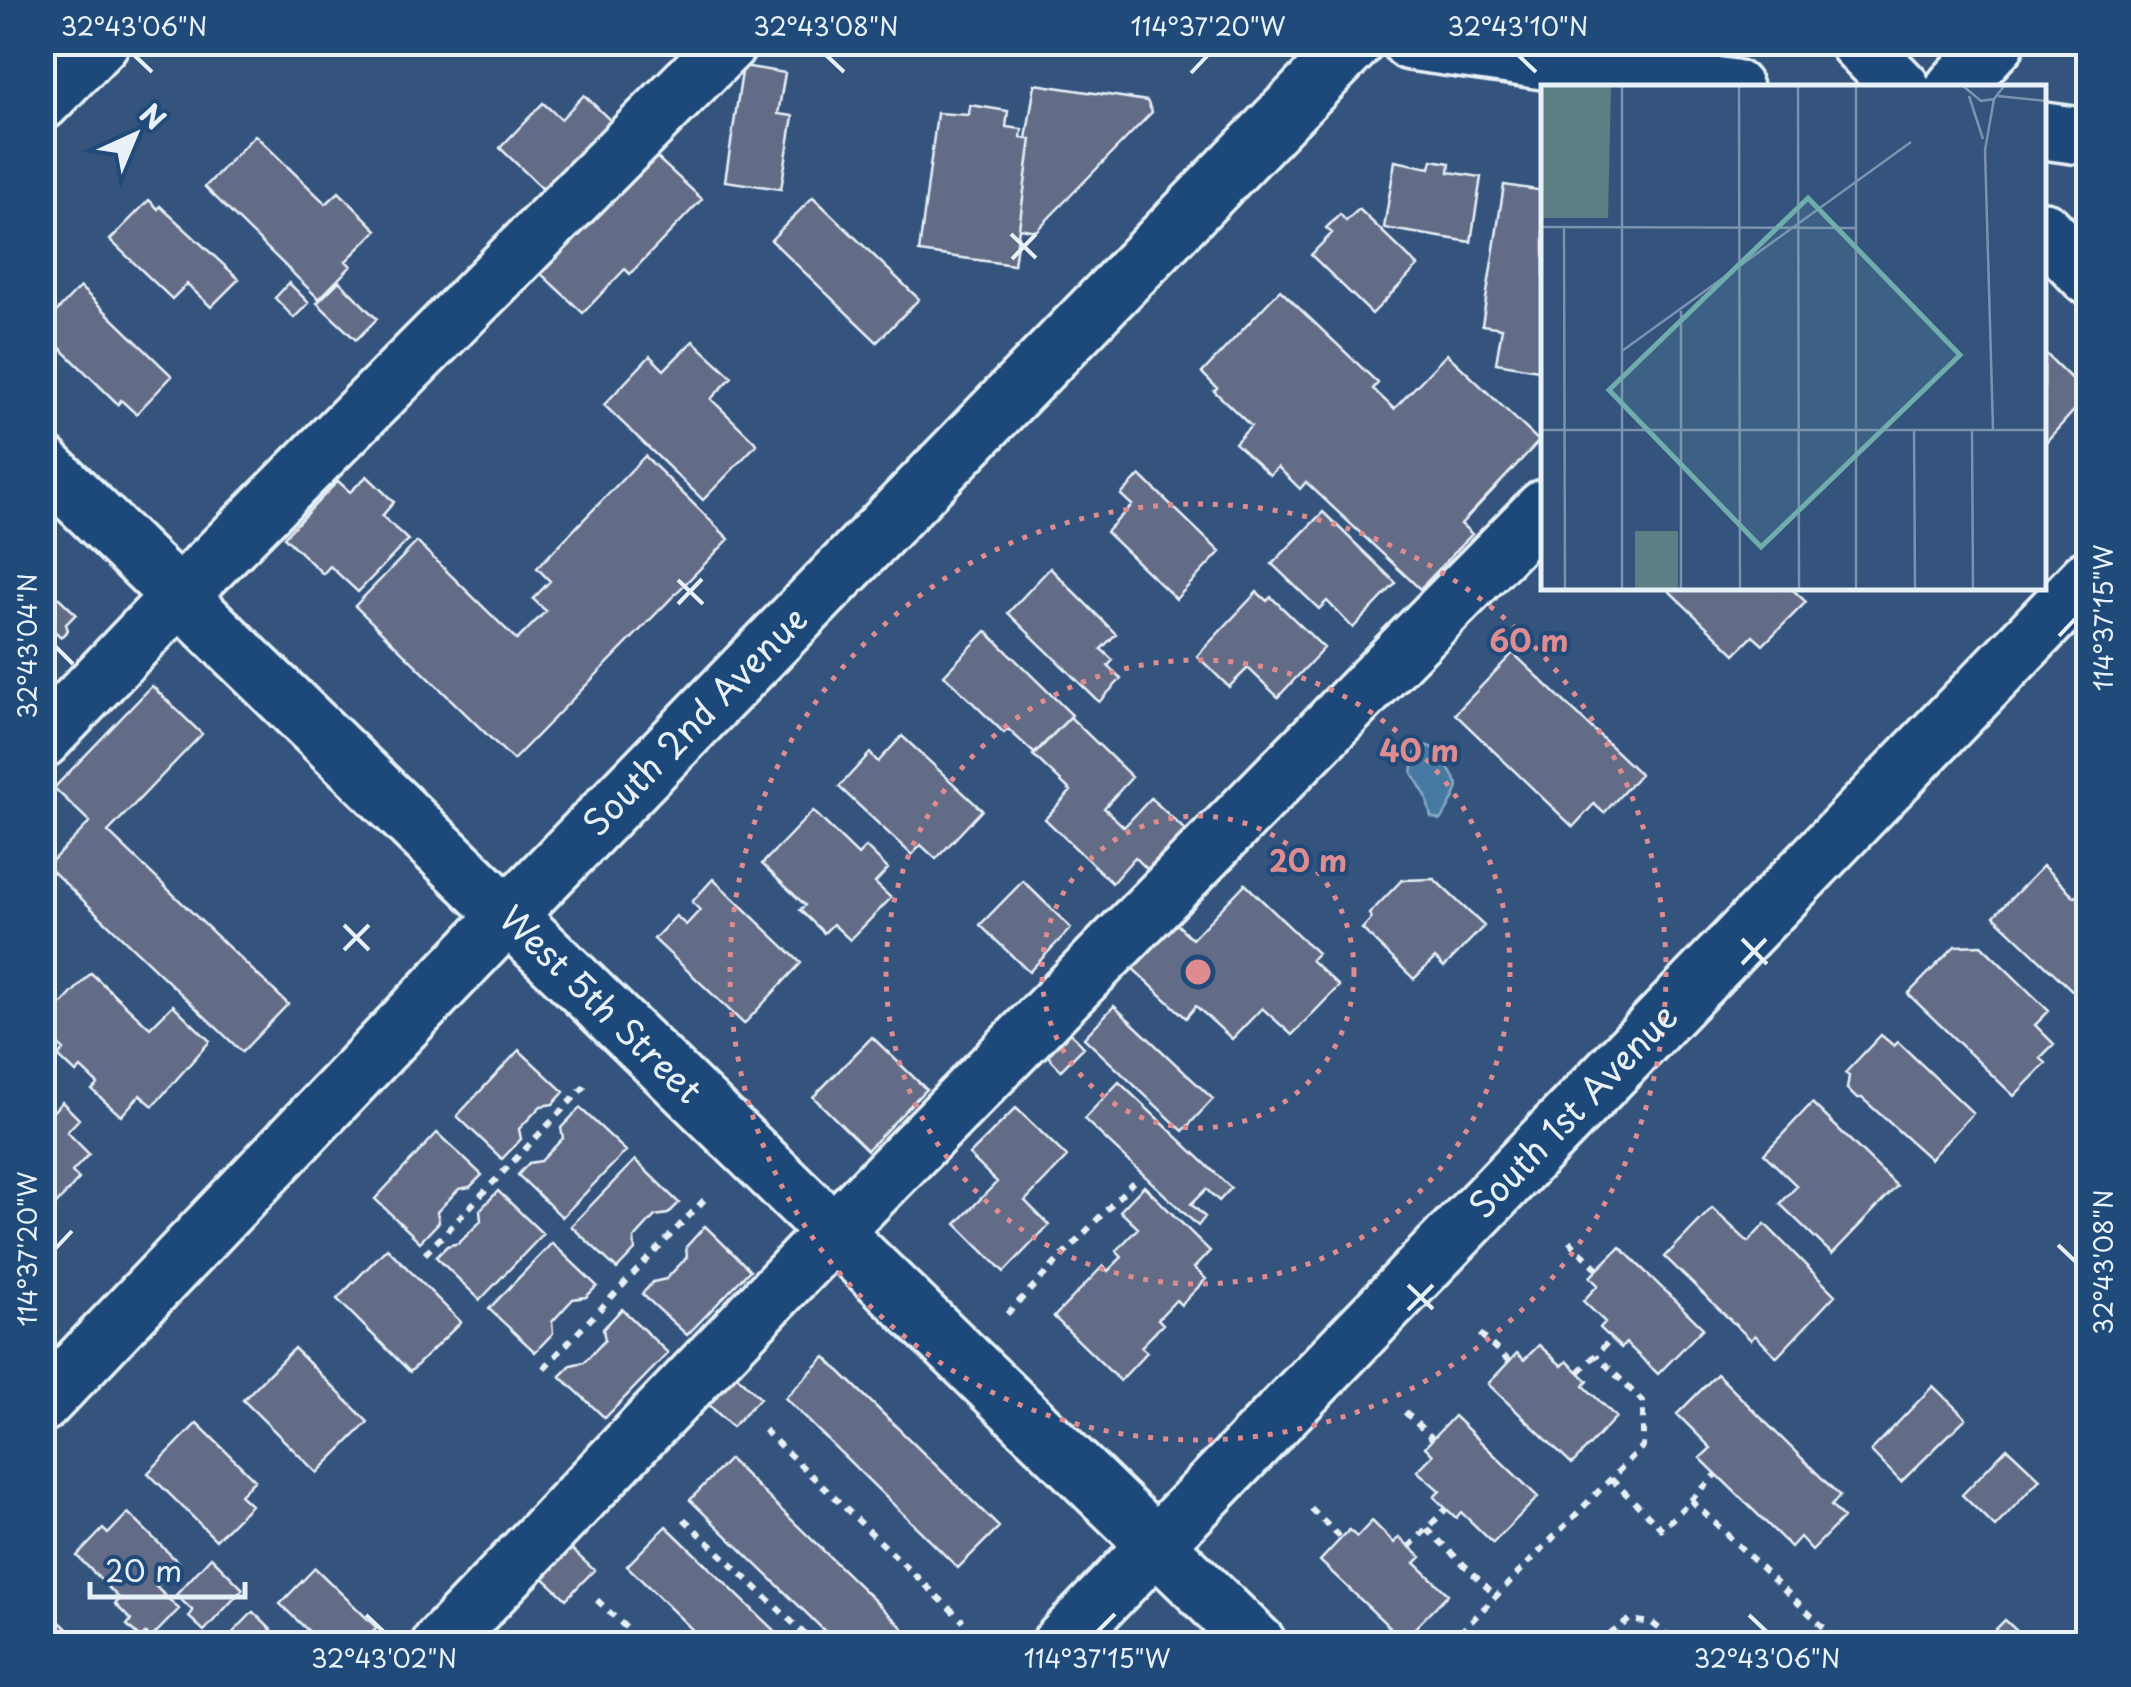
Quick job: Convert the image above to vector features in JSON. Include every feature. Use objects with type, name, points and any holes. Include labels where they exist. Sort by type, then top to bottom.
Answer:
[{"type":"street","points":[[42,102],[101,42]]},
{"type":"street","points":[[42,740],[181,594],[730,42]]},
{"type":"street","name":"South 2nd Avenue","points":[[42,1404],[507,916],[1355,42]]},
{"type":"street","points":[[1410,42],[1713,85]]},
{"type":"street","points":[[1857,42],[1899,85]]},
{"type":"street","points":[[1957,85],[1997,42]]},
{"type":"street","points":[[2046,131],[2088,137]]},
{"type":"street","points":[[2046,232],[2088,276]]},
{"type":"street","name":"West 5th Street","points":[[42,464],[181,594],[1154,1547],[1258,1644]]},
{"type":"street","points":[[440,1644],[834,1232],[1541,511]]},
{"type":"street","name":"South 1st Avenue","points":[[1060,1644],[2088,578]]},
{"type":"path","points":[[425,1254],[586,1085]]},
{"type":"path","points":[[1006,1314],[1133,1182]]},
{"type":"path","points":[[544,1368],[705,1200]]},
{"type":"path","points":[[1569,1242],[1599,1270]]},
{"type":"path","points":[[1480,1334],[1509,1362]]},
{"type":"path","points":[[1579,1372],[1612,1339]]},
{"type":"path","points":[[1448,1644],[1643,1446],[1643,1402],[1596,1355]]},
{"type":"path","points":[[1404,1412],[1433,1439]]},
{"type":"path","points":[[764,1430],[963,1620]]},
{"type":"path","points":[[1611,1479],[1662,1530],[1716,1474]]},
{"type":"path","points":[[1692,1500],[1841,1644]]},
{"type":"path","points":[[1311,1509],[1341,1538]]},
{"type":"path","points":[[1409,1547],[1446,1509]]},
{"type":"path","points":[[684,1519],[814,1644]]},
{"type":"path","points":[[1427,1528],[1496,1596]]},
{"type":"path","points":[[597,1600],[644,1644]]},
{"type":"path","points":[[1597,1644],[1628,1620],[1652,1623],[1668,1635],[1670,1644]]},
{"type":"water","points":[[1425,745],[1438,750],[1458,785],[1440,820],[1431,817],[1426,796],[1412,773],[1415,754]]},
{"type":"building","points":[[743,66],[785,73],[778,114],[793,116],[781,189],[725,181]]},
{"type":"building","points":[[1035,84],[1147,101],[1152,112],[1036,231],[1019,228]]},
{"type":"building","points":[[584,95],[612,122],[546,192],[500,148],[543,103],[561,119]]},
{"type":"building","points":[[970,105],[1008,111],[1006,127],[1022,129],[1021,138],[1031,139],[1014,265],[919,252],[937,113],[969,115]]},
{"type":"building","points":[[255,135],[326,204],[339,192],[377,230],[346,261],[351,266],[319,299],[205,187]]},
{"type":"building","points":[[652,153],[702,199],[630,274],[625,269],[583,313],[539,272]]},
{"type":"building","points":[[1432,160],[1450,163],[1449,172],[1481,177],[1471,242],[1384,228],[1395,161],[1430,168]]},
{"type":"building","points":[[1504,185],[1541,191],[1541,370],[1496,363],[1502,328],[1482,325]]},
{"type":"building","points":[[813,197],[919,299],[877,342],[771,240]]},
{"type":"building","points":[[149,200],[239,279],[211,307],[187,284],[172,299],[110,240]]},
{"type":"building","points":[[1359,209],[1418,266],[1372,314],[1311,255],[1332,233],[1326,228],[1340,214],[1346,221]]},
{"type":"building","points":[[339,281],[377,319],[356,340],[317,303]]},
{"type":"building","points":[[289,283],[309,303],[294,318],[275,298]]},
{"type":"building","points":[[80,287],[172,376],[136,414],[121,400],[118,404],[51,339],[56,334],[45,324]]},
{"type":"building","points":[[1280,290],[1378,383],[1373,389],[1394,409],[1447,354],[1539,441],[1461,524],[1472,534],[1420,589],[1306,482],[1300,489],[1278,467],[1270,475],[1235,443],[1251,426],[1214,391],[1217,388],[1202,373]]},
{"type":"building","points":[[693,341],[732,377],[711,399],[757,444],[703,500],[604,405],[650,356],[664,370]]},
{"type":"building","points":[[2046,354],[2088,395],[2046,442]]},
{"type":"building","points":[[645,456],[729,539],[513,760],[355,606],[417,542],[517,640],[546,611],[533,599],[550,581],[537,568]]},
{"type":"building","points":[[1140,475],[1220,552],[1176,599],[1106,532],[1132,505],[1121,495]]},
{"type":"building","points":[[367,476],[394,502],[382,516],[408,540],[358,592],[330,566],[323,574],[284,537],[338,481],[350,492]]},
{"type":"building","points":[[1323,512],[1396,583],[1353,628],[1327,601],[1319,609],[1272,564]]},
{"type":"building","points":[[1050,568],[1116,634],[1101,649],[1113,660],[1108,666],[1121,679],[1099,702],[1008,613]]},
{"type":"building","points":[[42,582],[76,614],[61,637],[48,625],[42,631]]},
{"type":"building","points":[[1668,590],[1793,590],[1806,602],[1763,645],[1753,636],[1735,654]]},
{"type":"building","points":[[1257,592],[1267,601],[1271,597],[1324,648],[1278,697],[1248,668],[1229,687],[1197,656]]},
{"type":"building","points":[[986,631],[1072,715],[1035,754],[1008,729],[1004,733],[944,675]]},
{"type":"building","points":[[1513,653],[1640,774],[1604,813],[1594,804],[1573,827],[1455,714]]},
{"type":"building","points":[[152,686],[202,734],[108,832],[288,1004],[242,1052],[47,866],[90,822],[54,788]]},
{"type":"building","points":[[1070,717],[1132,777],[1104,808],[1124,827],[1151,798],[1185,830],[1147,869],[1135,857],[1112,883],[1045,819],[1071,791],[1033,755]]},
{"type":"building","points":[[902,736],[982,810],[936,859],[921,845],[912,855],[839,787],[870,753],[878,762]]},
{"type":"building","points":[[813,811],[858,855],[866,847],[888,869],[875,883],[891,898],[850,940],[833,924],[824,933],[800,910],[805,905],[762,864]]},
{"type":"building","points":[[2043,866],[2075,897],[2088,884],[2088,989],[2080,998],[1994,916]]},
{"type":"building","points":[[713,879],[801,963],[744,1024],[654,939],[676,916],[686,925],[700,910],[692,902]]},
{"type":"building","points":[[1434,879],[1484,926],[1444,967],[1435,958],[1414,979],[1362,929],[1372,918],[1369,914],[1402,880]]},
{"type":"building","points":[[1023,881],[1071,928],[1029,972],[980,925]]},
{"type":"building","points":[[1245,884],[1317,953],[1311,960],[1339,986],[1292,1035],[1262,1008],[1232,1039],[1196,1006],[1186,1018],[1131,967],[1174,921],[1192,939]]},
{"type":"building","points":[[1981,945],[2049,1011],[2035,1025],[2054,1044],[2040,1058],[2046,1063],[2014,1096],[1908,994],[1955,946]]},
{"type":"building","points":[[91,973],[150,1028],[173,1005],[210,1041],[153,1106],[140,1095],[121,1116],[92,1090],[98,1084],[81,1068],[76,1073],[58,1056],[64,1050],[42,1030],[42,1025]]},
{"type":"building","points":[[1114,1006],[1213,1099],[1183,1131],[1084,1038]]},
{"type":"building","points":[[1068,1031],[1084,1047],[1061,1070],[1046,1054]]},
{"type":"building","points":[[1881,1035],[1894,1046],[1898,1042],[1973,1113],[1930,1159],[1847,1089],[1849,1076],[1845,1073]]},
{"type":"building","points":[[872,1037],[926,1089],[867,1150],[813,1097]]},
{"type":"building","points":[[519,1050],[564,1092],[553,1104],[541,1106],[519,1129],[521,1139],[502,1159],[457,1116]]},
{"type":"building","points":[[1119,1082],[1231,1188],[1219,1201],[1206,1189],[1191,1204],[1205,1217],[1198,1226],[1084,1119]]},
{"type":"building","points":[[62,1102],[79,1119],[67,1132],[89,1154],[72,1172],[79,1179],[48,1213],[42,1208],[42,1123]]},
{"type":"building","points":[[1812,1103],[1897,1186],[1832,1254],[1780,1204],[1797,1186],[1764,1154]]},
{"type":"building","points":[[580,1108],[626,1151],[562,1217],[518,1175],[529,1163],[541,1161],[563,1138],[561,1128]]},
{"type":"building","points":[[1016,1108],[1067,1157],[1025,1201],[1049,1225],[1004,1272],[956,1224],[997,1182],[969,1155]]},
{"type":"building","points":[[437,1133],[482,1175],[470,1187],[459,1189],[437,1212],[439,1222],[420,1242],[375,1199]]},
{"type":"building","points":[[635,1160],[679,1203],[668,1214],[655,1216],[634,1239],[635,1250],[617,1269],[571,1226]]},
{"type":"building","points":[[1144,1186],[1210,1251],[1194,1268],[1206,1279],[1181,1305],[1176,1300],[1158,1319],[1163,1324],[1141,1347],[1147,1352],[1120,1381],[1054,1317],[1103,1266],[1108,1271],[1122,1257],[1116,1251],[1138,1228],[1120,1211]]},
{"type":"building","points":[[498,1191],[543,1234],[480,1300],[436,1257],[447,1246],[459,1243],[481,1221],[480,1210]]},
{"type":"building","points":[[1712,1208],[1748,1242],[1765,1224],[1835,1295],[1777,1357],[1755,1335],[1751,1340],[1665,1257]]},
{"type":"building","points":[[705,1226],[750,1270],[687,1335],[642,1294],[653,1282],[666,1279],[687,1257],[686,1247]]},
{"type":"building","points":[[552,1243],[597,1286],[586,1297],[573,1299],[552,1322],[553,1333],[535,1352],[489,1309]]},
{"type":"building","points":[[1620,1247],[1703,1328],[1658,1374],[1626,1343],[1621,1348],[1600,1328],[1605,1322],[1583,1301],[1598,1285],[1590,1277]]},
{"type":"building","points":[[387,1248],[461,1322],[410,1372],[337,1299]]},
{"type":"building","points":[[622,1309],[668,1353],[605,1418],[560,1376],[571,1365],[584,1362],[605,1340],[603,1329]]},
{"type":"building","points":[[1539,1345],[1562,1366],[1567,1361],[1588,1381],[1584,1386],[1616,1417],[1572,1464],[1488,1384],[1517,1353],[1524,1360]]},
{"type":"building","points":[[294,1348],[368,1422],[317,1473],[243,1400]]},
{"type":"building","points":[[825,1357],[999,1527],[958,1568],[785,1398]]},
{"type":"building","points":[[732,1371],[760,1398],[732,1427],[704,1400]]},
{"type":"building","points":[[1717,1374],[1840,1496],[1831,1506],[1843,1518],[1812,1550],[1800,1537],[1791,1547],[1700,1458],[1711,1448],[1677,1414]]},
{"type":"building","points":[[1933,1386],[1966,1418],[1901,1482],[1871,1451]]},
{"type":"building","points":[[1454,1416],[1538,1497],[1493,1543],[1461,1512],[1456,1518],[1434,1497],[1440,1491],[1417,1471],[1433,1455],[1425,1447]]},
{"type":"building","points":[[197,1423],[255,1480],[240,1495],[251,1505],[216,1540],[148,1473]]},
{"type":"building","points":[[2007,1448],[2040,1479],[1995,1527],[1962,1495]]},
{"type":"building","points":[[729,1459],[903,1628],[887,1644],[838,1644],[690,1500]]},
{"type":"building","points":[[128,1513],[179,1563],[156,1587],[179,1609],[151,1638],[146,1633],[141,1638],[127,1625],[131,1620],[115,1604],[120,1599],[77,1556],[103,1529],[108,1534]]},
{"type":"building","points":[[1372,1521],[1394,1543],[1399,1537],[1421,1557],[1415,1563],[1448,1594],[1403,1640],[1320,1561],[1349,1530],[1357,1537]]},
{"type":"building","points":[[666,1526],[788,1644],[707,1644],[627,1566]]},
{"type":"building","points":[[566,1544],[594,1570],[566,1599],[538,1573]]},
{"type":"building","points":[[211,1557],[243,1589],[204,1631],[189,1617],[193,1611],[176,1595]]},
{"type":"building","points":[[315,1568],[377,1628],[361,1644],[322,1644],[280,1604]]},
{"type":"building","points":[[42,1605],[83,1644],[42,1644]]},
{"type":"building","points":[[253,1612],[286,1644],[222,1644]]},
{"type":"building","points":[[2005,1620],[2031,1644],[1981,1644]]},
{"type":"building","points":[[564,1631],[577,1644],[550,1644]]}]
